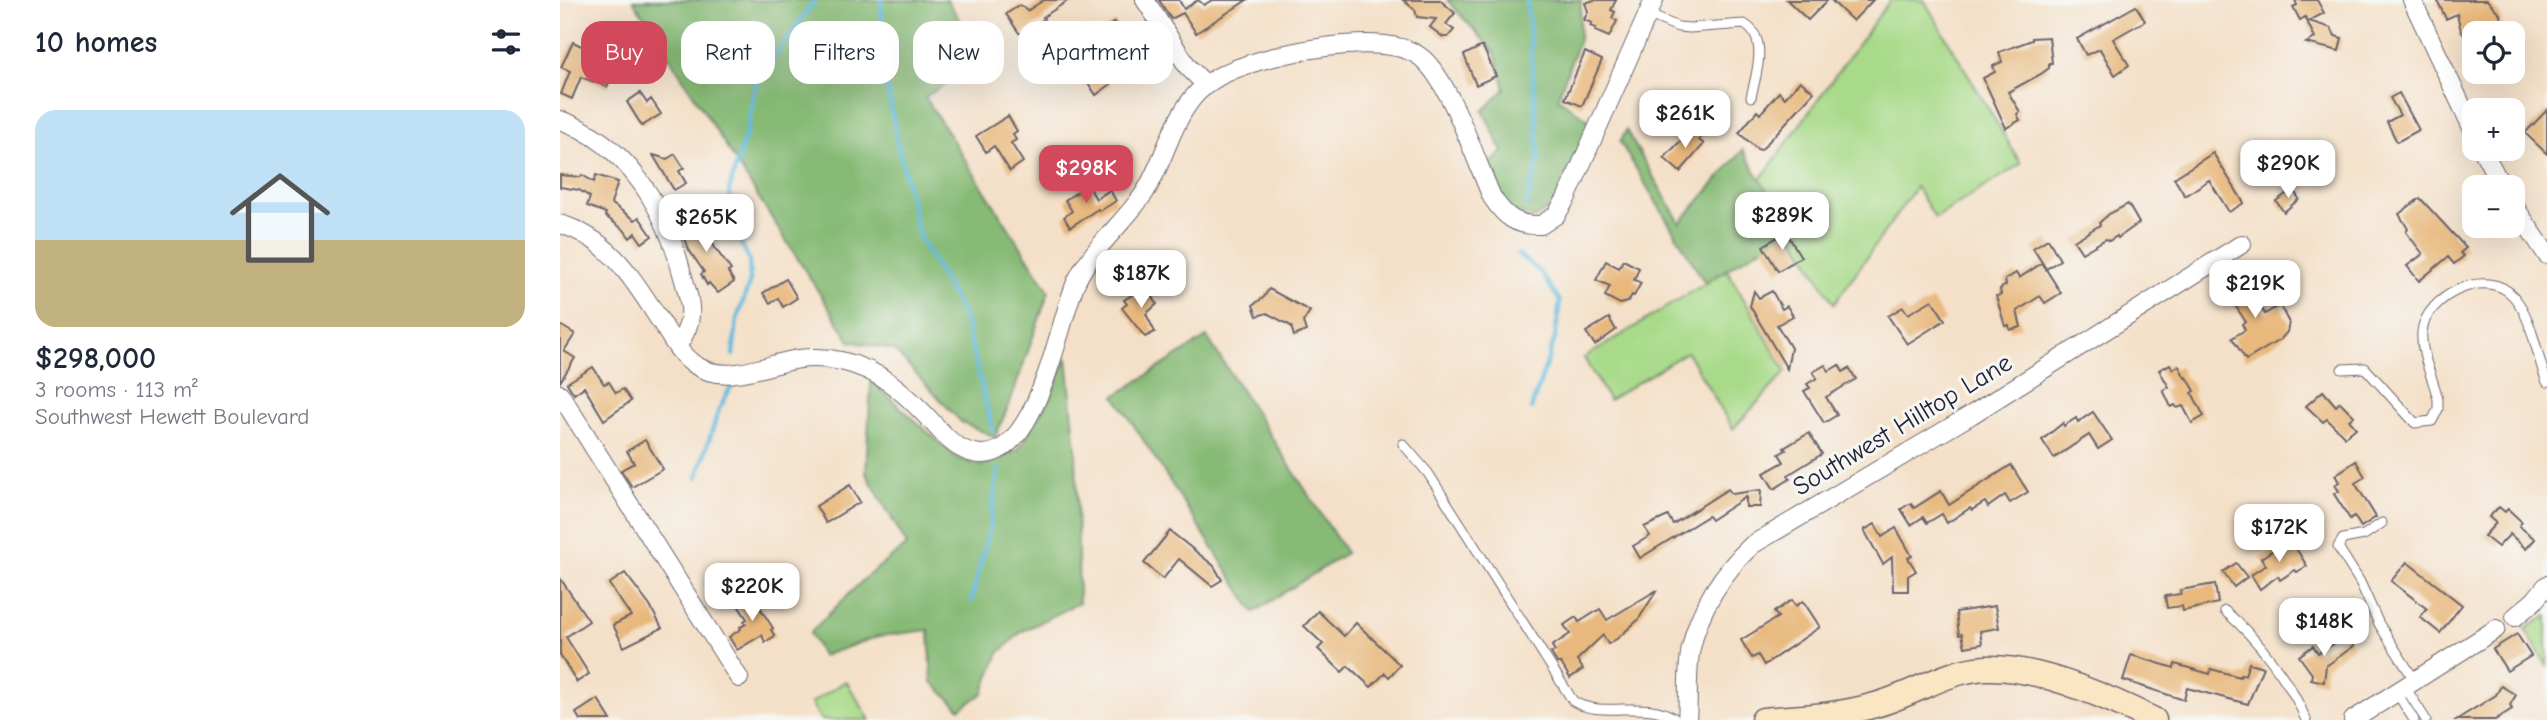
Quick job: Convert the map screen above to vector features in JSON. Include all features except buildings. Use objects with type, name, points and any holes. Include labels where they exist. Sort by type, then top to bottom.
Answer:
[{"type":"main road","points":[[1763,720],[1858,710],[1893,699],[1953,674],[1985,668],[2013,669],[2051,678],[2154,720]]},
{"type":"street","points":[[1145,0],[1188,67],[1206,85]]},
{"type":"street","points":[[2412,0],[2462,106]]},
{"type":"street","points":[[560,224],[591,237],[613,256],[677,346],[693,364],[718,374],[752,371],[800,358],[842,361],[868,369],[898,387],[954,444],[974,453],[996,452],[1015,438],[1034,406],[1077,279],[1087,263],[1139,201],[1153,179],[1181,114],[1206,85],[1226,72],[1262,60],[1335,46],[1386,44],[1412,52],[1427,63],[1444,87],[1499,208],[1515,222],[1541,225],[1556,215],[1566,199],[1651,7]]},
{"type":"street","points":[[560,120],[603,144],[625,163],[661,211],[673,240],[692,318],[686,334],[677,346]]},
{"type":"street","points":[[2525,221],[2547,255]]},
{"type":"street","name":"Southwest Hilltop Lane","points":[[1687,720],[1690,649],[1699,622],[1715,588],[1737,559],[1752,545],[1971,415],[2242,244]]},
{"type":"street","points":[[560,394],[739,678]]},
{"type":"street","points":[[2515,617],[2534,601],[2547,585]]},
{"type":"street","points":[[2353,720],[2496,629]]},
{"type":"lane","points":[[1651,7],[1678,27],[1690,29],[1744,24],[1752,28],[1757,34],[1758,43],[1757,70],[1751,97]]},
{"type":"lane","points":[[2342,369],[2365,368],[2416,423],[2427,424],[2436,416],[2438,400],[2423,348],[2424,324],[2435,307],[2460,289],[2479,282],[2488,282],[2510,292],[2520,306],[2547,382]]},
{"type":"lane","points":[[1403,444],[1428,473],[1573,701],[1588,710],[1649,710],[1669,714],[1677,720]]},
{"type":"lane","points":[[2382,523],[2364,534],[2343,539],[2338,547],[2360,582],[2406,687],[2426,720]]},
{"type":"lane","points":[[2225,611],[2243,626],[2299,702],[2306,720]]},
{"type":"lane","points":[[2406,687],[2414,720]]},
{"type":"green space","points":[[633,0],[947,0],[960,21],[913,21],[913,84],[946,84],[925,97],[1049,291],[1011,400],[995,437],[961,422],[894,350],[850,341],[686,84],[775,84],[775,21],[681,21],[681,75],[667,53],[667,21],[646,21]]},
{"type":"green space","points":[[1447,0],[1581,0],[1579,39],[1558,98],[1593,123],[1556,203],[1534,219],[1504,208],[1484,169],[1503,152],[1483,111],[1505,89],[1495,53]]},
{"type":"green space","points":[[1890,0],[1924,0],[2021,164],[1935,218],[1916,187],[1834,304],[1760,180]]},
{"type":"green space","points":[[1626,130],[1680,223],[1743,150],[1790,230],[1705,283],[1620,142]]},
{"type":"green space","points":[[1727,270],[1786,372],[1733,429],[1687,352],[1609,400],[1584,358]]},
{"type":"green space","points":[[1207,337],[1346,553],[1254,612],[1115,396]]},
{"type":"green space","points":[[1067,357],[1076,449],[1079,603],[1021,632],[999,653],[983,693],[960,709],[932,682],[929,630],[879,636],[822,656],[810,633],[866,577],[907,545],[866,473],[871,381],[957,458],[982,466],[1018,450],[1051,396]]},
{"type":"green space","points":[[2547,616],[2547,666],[2525,629]]},
{"type":"green space","points":[[846,681],[870,720],[821,720],[811,703]]},
{"type":"waterway","points":[[733,355],[737,319],[750,281],[749,259],[732,226],[729,190],[747,129],[756,83],[815,0]]},
{"type":"waterway","points":[[881,0],[883,62],[897,141],[919,236],[964,317],[993,431]]},
{"type":"waterway","points":[[1526,206],[1539,158],[1527,0]]},
{"type":"waterway","points":[[1518,254],[1540,272],[1560,301],[1555,338],[1531,409]]},
{"type":"waterway","points":[[697,478],[719,409],[731,387]]},
{"type":"waterway","points":[[971,601],[990,527],[998,469]]}]
